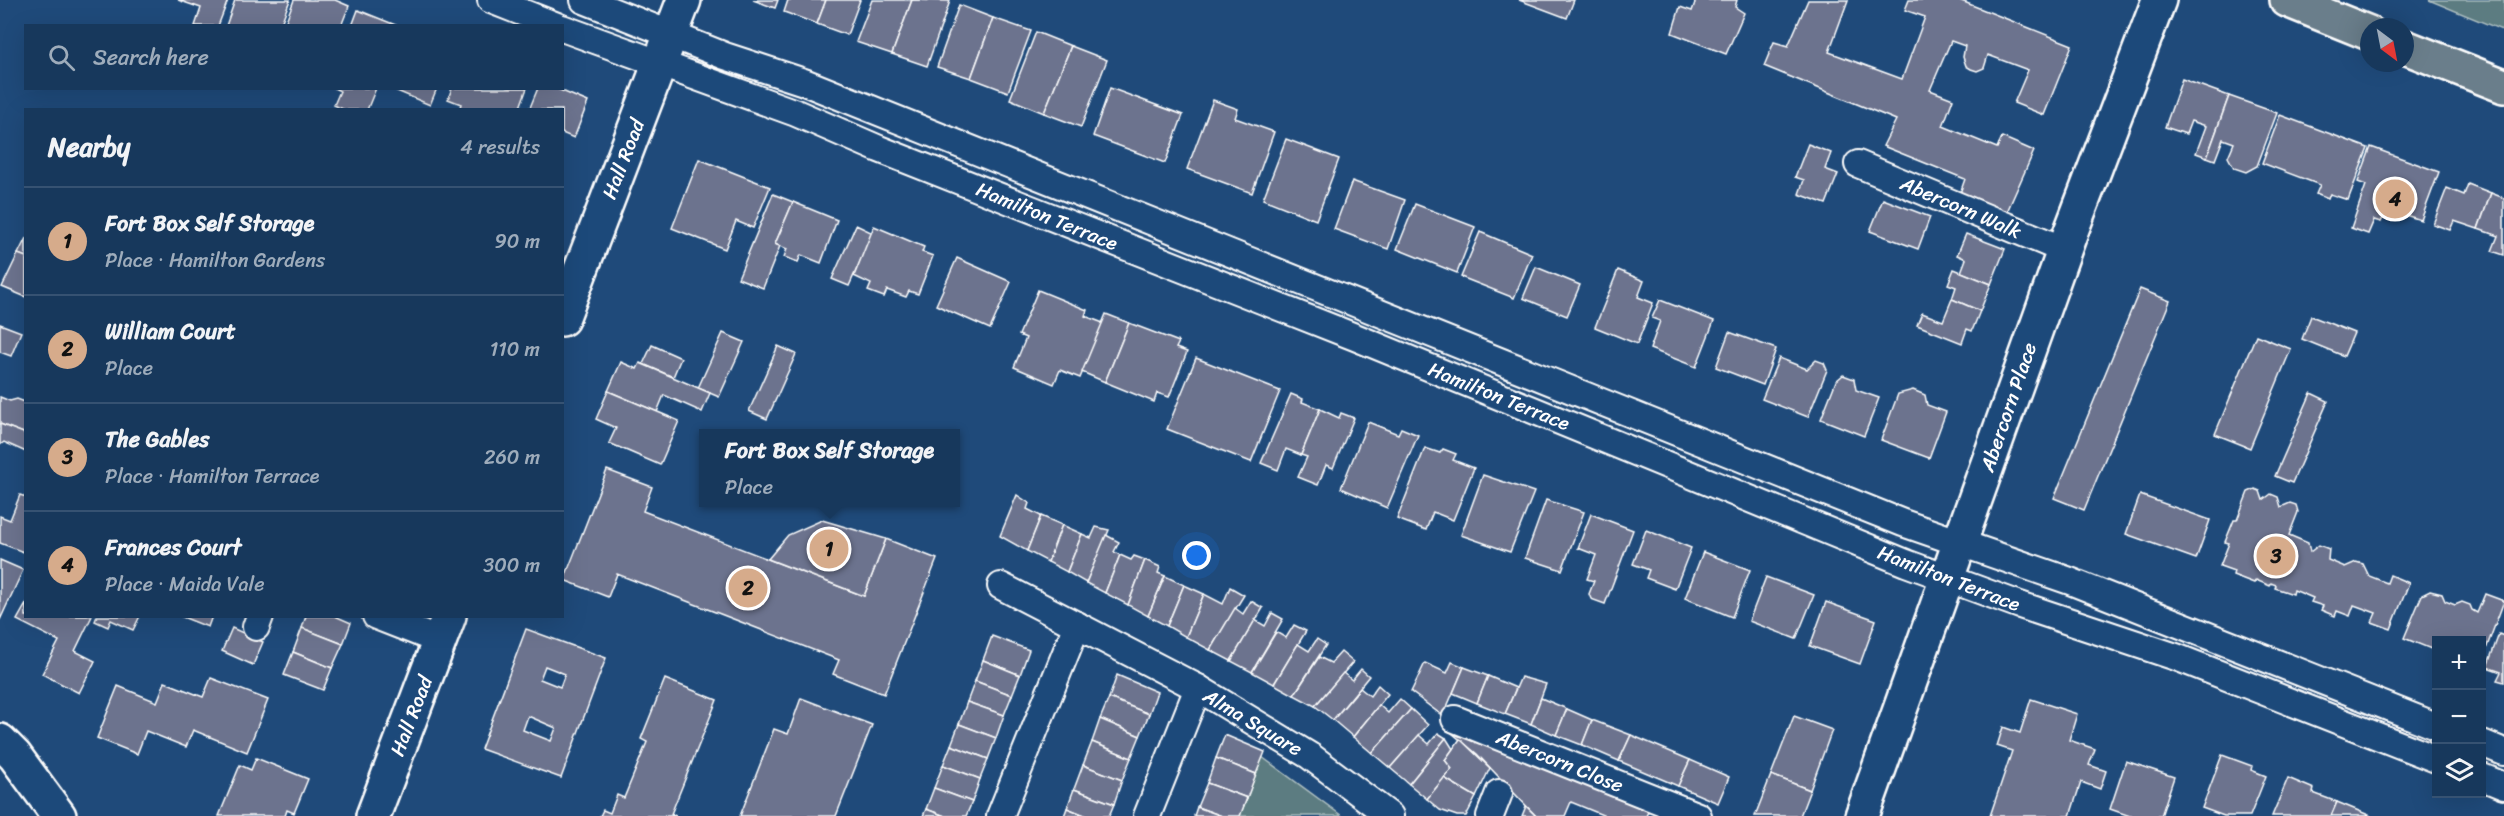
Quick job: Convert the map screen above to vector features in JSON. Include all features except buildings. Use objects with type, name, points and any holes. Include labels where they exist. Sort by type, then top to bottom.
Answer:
[{"type":"main road","points":[[2286,0],[2360,29]]},
{"type":"main road","points":[[2414,51],[2504,86]]},
{"type":"street","points":[[491,0],[551,24]]},
{"type":"street","name":"Hamilton Terrace","points":[[584,0],[725,56],[814,86],[1960,545],[2070,581],[2432,724]]},
{"type":"street","name":"Hall Road","points":[[564,314],[684,0]]},
{"type":"street","name":"Abercorn Place","points":[[1862,816],[2064,250],[2159,0]]},
{"type":"street","name":"Hamilton Terrace","points":[[564,29],[796,113],[879,149],[1355,337],[1948,579],[2176,657],[2432,757]]},
{"type":"street","name":"Abercorn Walk","points":[[1858,164],[2064,250]]},
{"type":"street","points":[[1001,586],[1198,688]]},
{"type":"street","points":[[386,618],[444,629]]},
{"type":"street","points":[[1000,816],[1077,625]]},
{"type":"street","name":"Hall Road","points":[[373,816],[444,629]]},
{"type":"street","name":"Alma Square","points":[[1147,816],[1198,688],[1310,756],[1390,816]]},
{"type":"street","name":"Abercorn Close","points":[[1455,719],[1698,816]]},
{"type":"street","points":[[0,741],[20,763],[59,816]]},
{"type":"street","points":[[2484,744],[2504,752]]},
{"type":"street","points":[[2486,779],[2504,786]]},
{"type":"green space","points":[[2429,0],[2504,0],[2504,31]]},
{"type":"green space","points":[[1262,757],[1342,816],[1240,816]]},
{"type":"place","name":"Frances Court","points":[[2395,199]]},
{"type":"place","name":"Fort Box Self Storage","points":[[829,549]]},
{"type":"place","name":"The Gables","points":[[2276,556]]},
{"type":"place","name":"William Court","points":[[748,588]]}]
